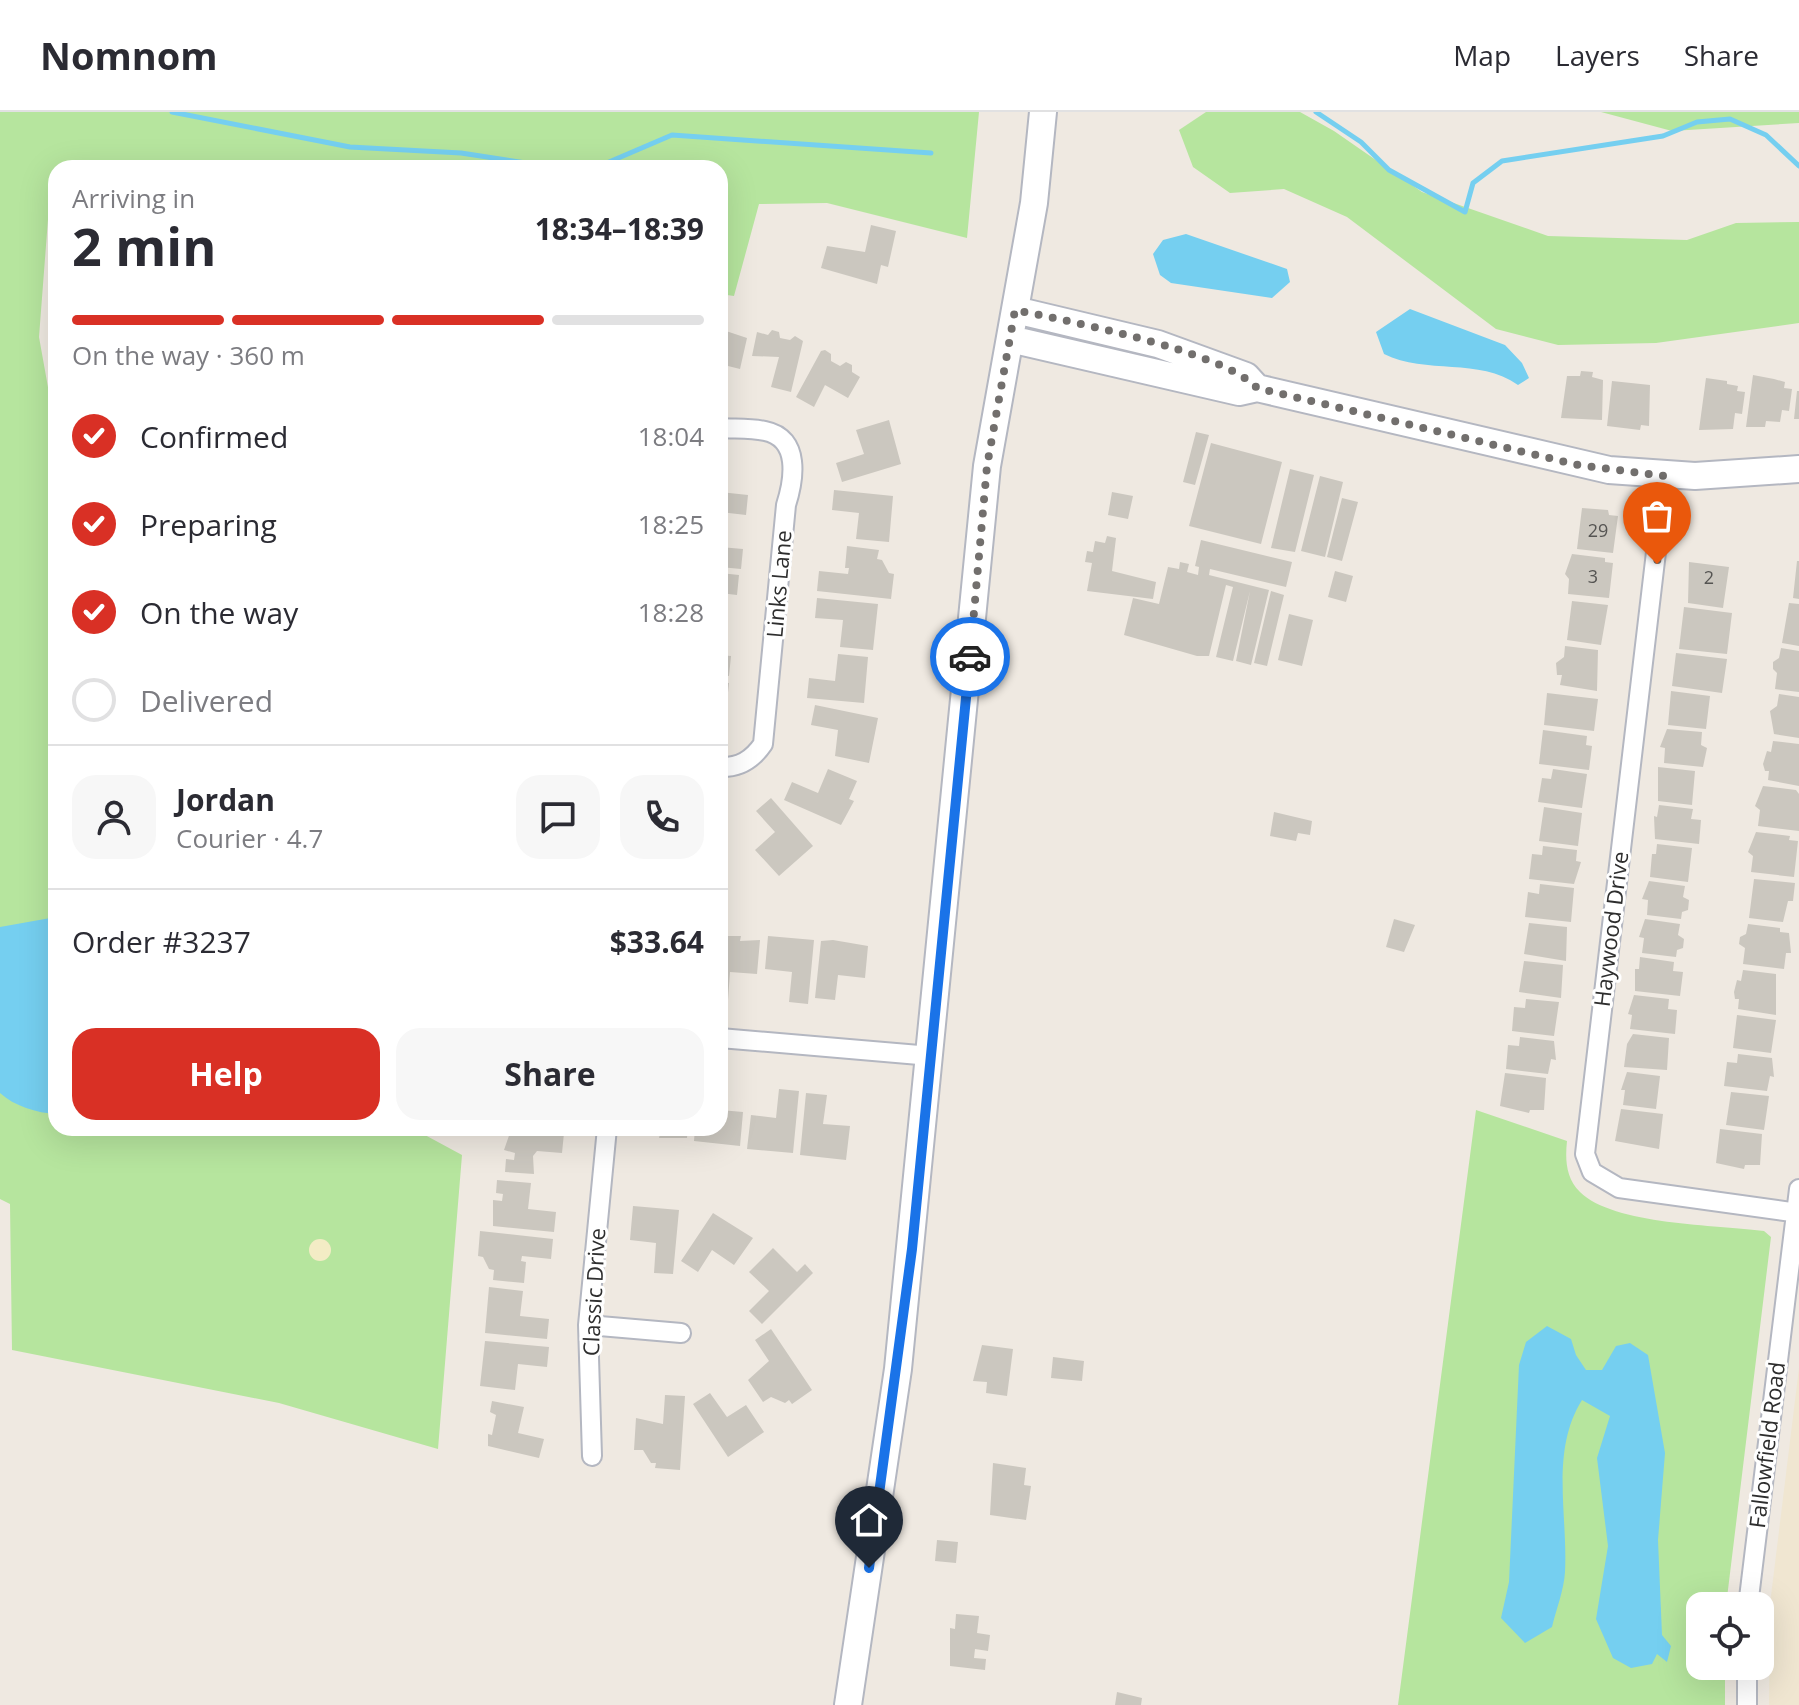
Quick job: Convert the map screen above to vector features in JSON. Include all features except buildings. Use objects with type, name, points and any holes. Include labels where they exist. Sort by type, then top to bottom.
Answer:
[{"type":"main road","points":[[848,1705],[898,1369],[987,466],[1038,166],[1043,112]]},
{"type":"main road","points":[[1015,310],[1158,344],[1246,376],[1257,388]]},
{"type":"main road","points":[[1010,339],[1239,392],[1257,388],[1578,465],[1665,476],[1799,469]]},
{"type":"street","name":"Links Lane","points":[[728,429],[767,431],[784,441],[792,458],[794,480],[786,505],[763,744],[754,757],[728,768]]},
{"type":"street","name":"Haywood Drive","points":[[1665,476],[1585,1154],[1592,1172],[1619,1188],[1798,1213]]},
{"type":"street","points":[[728,1039],[931,1056]]},
{"type":"street","name":"Classic Drive","points":[[592,1456],[588,1325],[606,1136]]},
{"type":"street","name":"Fallowfield Road","points":[[1750,1592],[1799,1189]]},
{"type":"street","points":[[588,1325],[681,1333]]},
{"type":"street","points":[[1747,1680],[1747,1705]]},
{"type":"shaded area","points":[[1799,1368],[1799,1705],[1769,1705],[1769,1680],[1774,1680],[1774,1592],[1771,1592]]},
{"type":"green space","points":[[0,112],[979,112],[967,238],[827,203],[759,204],[734,296],[728,295],[728,160],[48,160],[48,219],[39,337],[48,387],[48,1136],[427,1136],[462,1155],[438,1449],[279,1403],[12,1350],[10,1204],[0,1199]]},
{"type":"green space","points":[[1206,112],[1300,112],[1334,131],[1422,192],[1548,236],[1687,240],[1736,223],[1799,222],[1799,323],[1656,343],[1558,345],[1496,329],[1347,217],[1284,189],[1230,193],[1193,167],[1179,130]]},
{"type":"green space","points":[[1601,112],[1799,112],[1799,123],[1672,131]]},
{"type":"green space","points":[[1476,1110],[1567,1141],[1569,1175],[1580,1192],[1595,1203],[1641,1217],[1764,1231],[1771,1237],[1728,1592],[1686,1592],[1686,1680],[1725,1680],[1725,1705],[1398,1705]]},
{"type":"sand","points":[[320,1239],[328,1242],[331,1250],[328,1258],[320,1261],[312,1258],[309,1250],[312,1242]]},
{"type":"water","points":[[1186,234],[1287,269],[1290,282],[1272,298],[1171,283],[1160,275],[1153,254],[1163,240]]},
{"type":"water","points":[[1410,309],[1505,345],[1522,363],[1529,378],[1518,385],[1487,371],[1417,364],[1384,354],[1376,332]]},
{"type":"water","points":[[48,918],[48,1113],[26,1108],[0,1093],[0,927]]},
{"type":"water","points":[[1547,1326],[1571,1339],[1576,1355],[1586,1370],[1602,1370],[1616,1346],[1630,1343],[1648,1355],[1665,1453],[1658,1540],[1662,1635],[1671,1646],[1667,1662],[1657,1654],[1652,1664],[1631,1668],[1613,1658],[1596,1619],[1608,1546],[1597,1458],[1610,1416],[1582,1400],[1572,1420],[1563,1462],[1565,1572],[1552,1627],[1525,1643],[1501,1618],[1509,1582],[1519,1365],[1526,1342]]},
{"type":"waterway","points":[[172,112],[350,147],[461,153],[507,160]]},
{"type":"waterway","points":[[1316,112],[1361,142],[1389,170],[1465,212],[1473,183],[1502,161],[1663,136],[1697,122],[1730,119],[1766,135],[1799,166]]},
{"type":"waterway","points":[[614,160],[672,135],[931,153]]},
{"type":"way so far","points":[[970,657],[987,466],[1015,310],[1158,344],[1246,376],[1257,388],[1578,465],[1665,476],[1657,564]]},
{"type":"route","points":[[869,1568],[912,1249],[970,657]]}]
